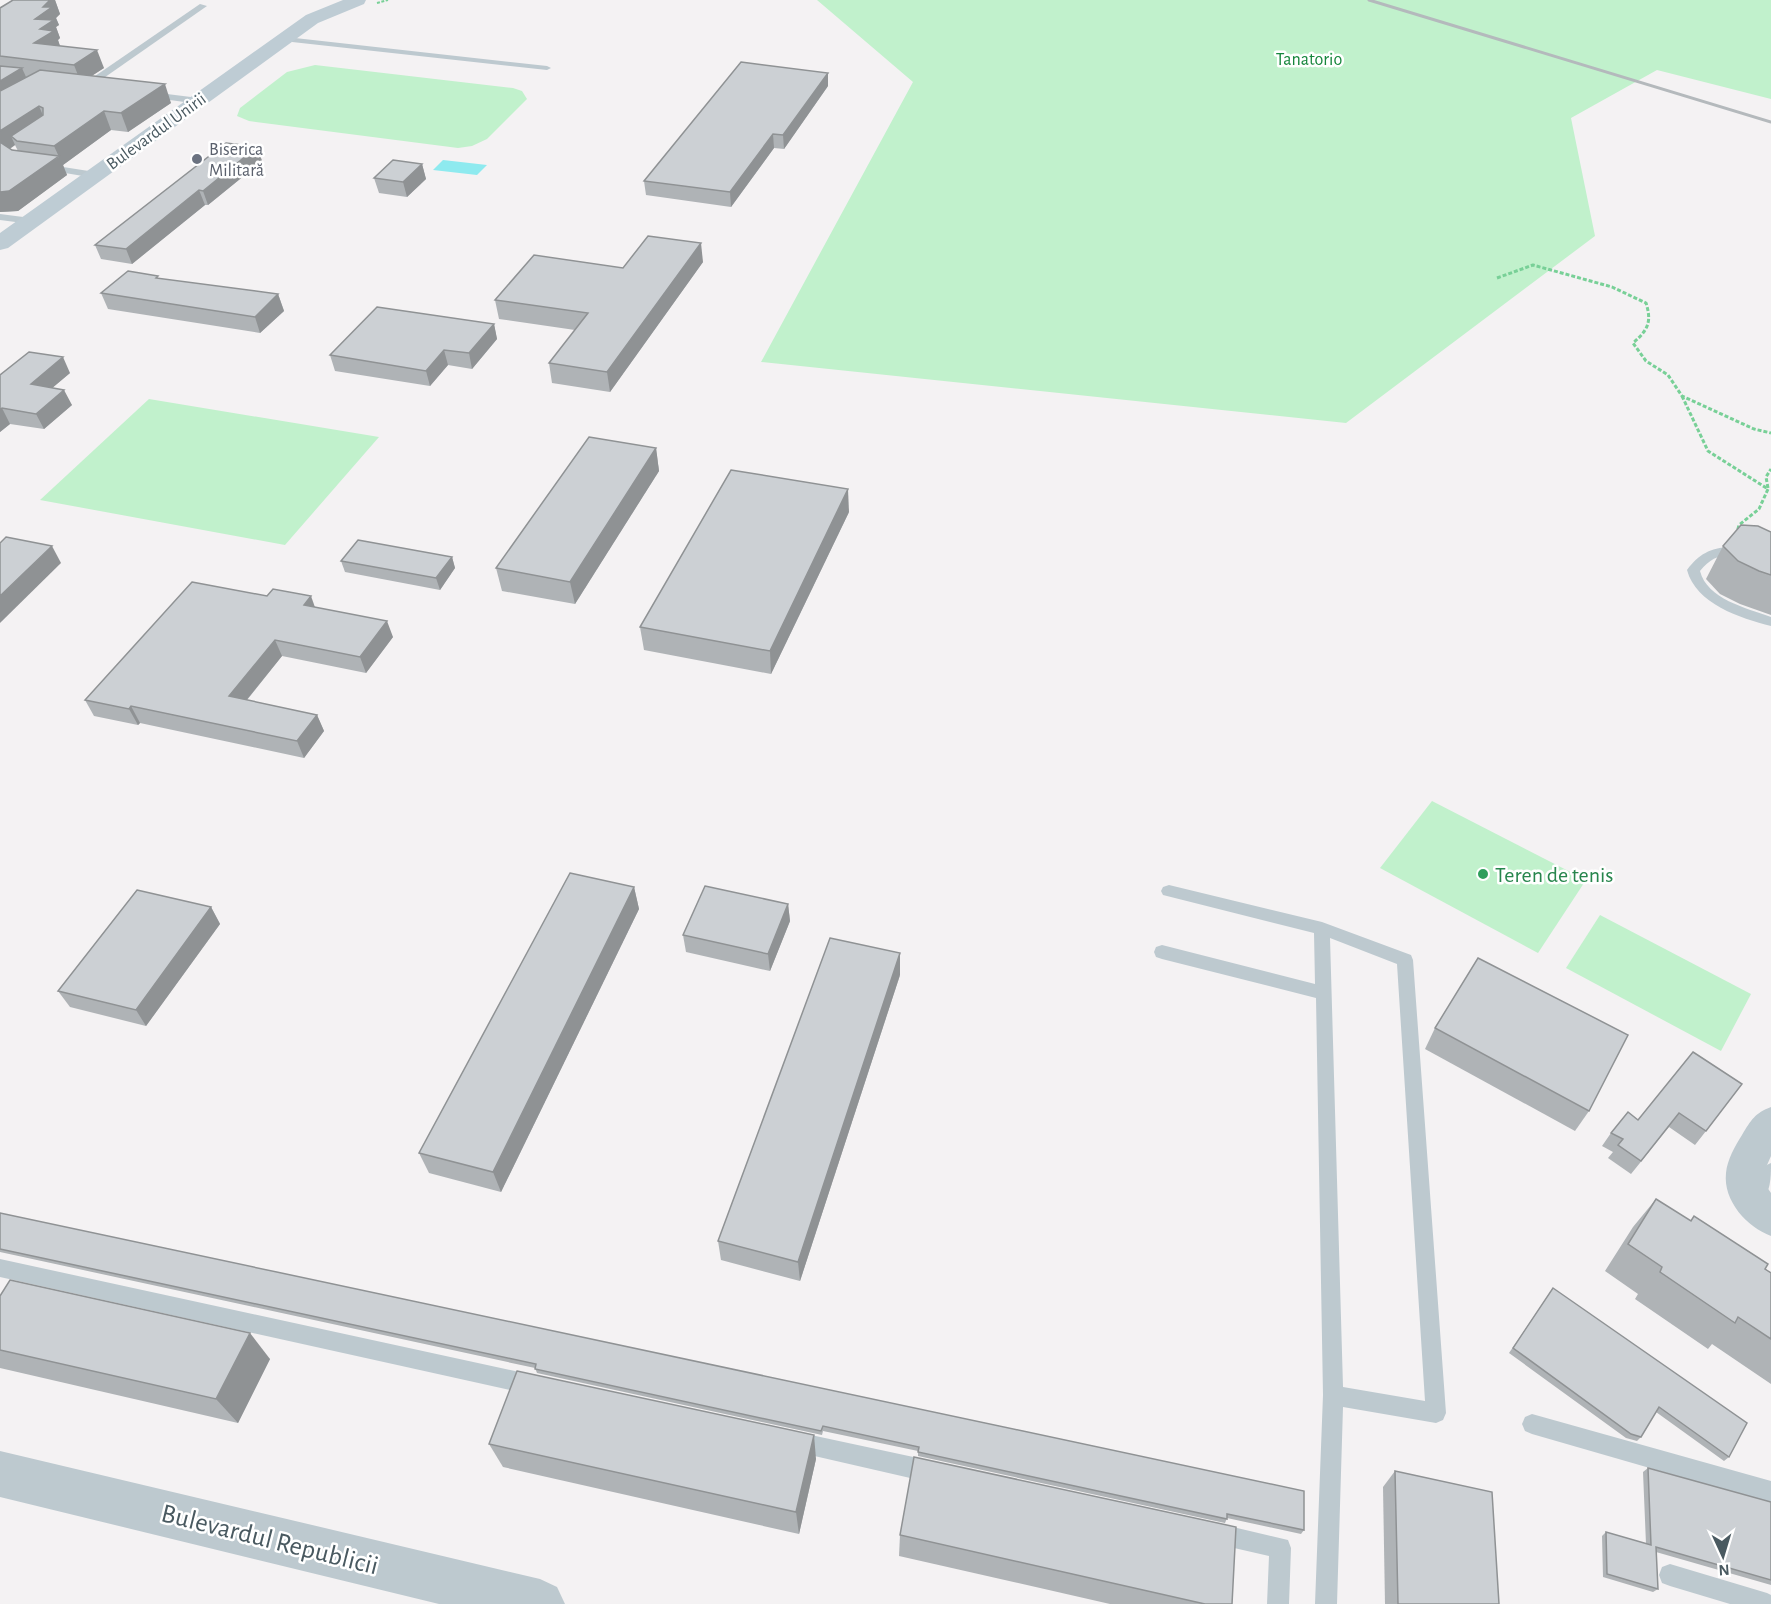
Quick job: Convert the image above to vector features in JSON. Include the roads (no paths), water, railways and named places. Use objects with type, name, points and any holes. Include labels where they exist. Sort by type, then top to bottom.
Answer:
[{"type":"main road","name":"Bulevardul Unirii","points":[[312,20],[329,0]]},
{"type":"main road","name":"Bulevardul Unirii","points":[[0,243],[312,20],[358,0]]},
{"type":"street","points":[[1761,1186],[1771,1124]]},
{"type":"street","name":"Bulevardul Republicii","points":[[0,1474],[487,1598],[540,1604]]},
{"type":"lane","points":[[96,88],[80,87],[203,6]]},
{"type":"lane","points":[[286,39],[547,68]]},
{"type":"lane","points":[[142,94],[199,101]]},
{"type":"lane","points":[[32,166],[95,175]]},
{"type":"lane","points":[[0,217],[31,221]]},
{"type":"lane","points":[[1771,562],[1744,553],[1716,553],[1705,557],[1693,570],[1693,578],[1697,586],[1714,597],[1771,622]]},
{"type":"lane","points":[[1169,891],[1322,928],[1405,960],[1436,1413],[1333,1395]]},
{"type":"lane","points":[[1322,928],[1333,1395],[1326,1604]]},
{"type":"lane","points":[[1162,952],[1324,993]]},
{"type":"lane","points":[[0,1268],[547,1388]]},
{"type":"lane","points":[[1532,1425],[1771,1492]]},
{"type":"lane","points":[[779,1438],[954,1476]]},
{"type":"lane","points":[[1198,1530],[1280,1548],[1278,1604]]},
{"type":"lane","points":[[1670,1575],[1767,1604]]},
{"type":"water","points":[[443,160],[487,165],[477,175],[433,170]]},
{"type":"railway","points":[[1369,0],[1771,122]]},
{"type":"place","name":"Biserica Militară","points":[[197,159]]},
{"type":"place","name":"Teren de tenis","points":[[1483,874]]},
{"type":"park label","name":"Tanatorio","points":[[1309,59]]}]
